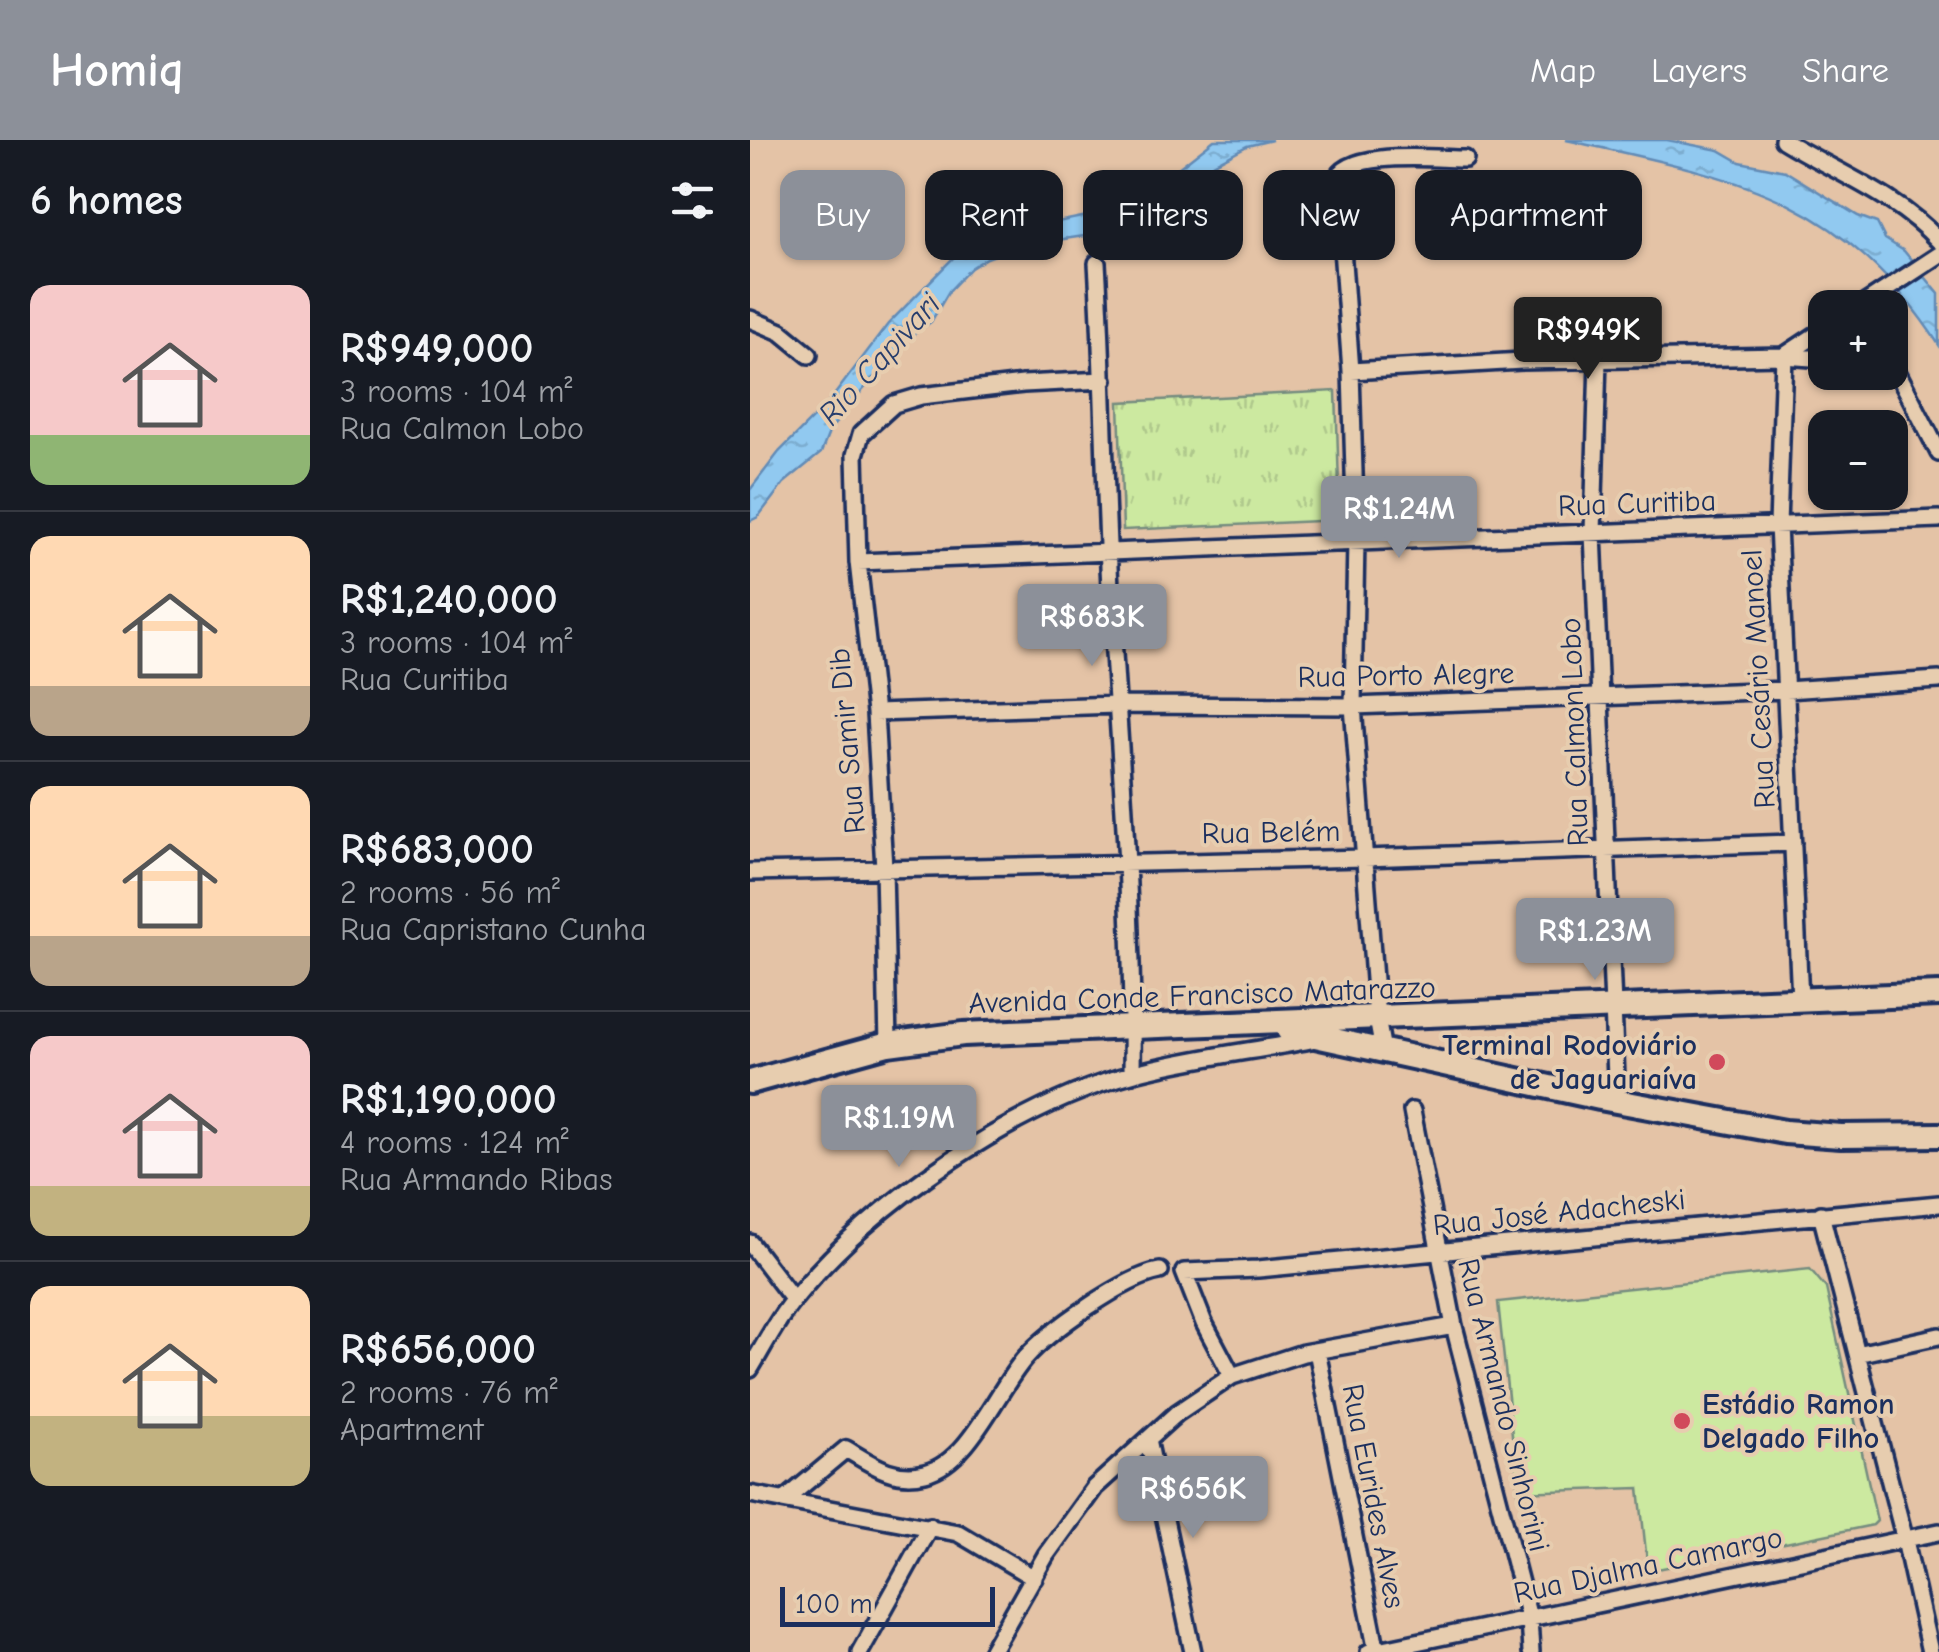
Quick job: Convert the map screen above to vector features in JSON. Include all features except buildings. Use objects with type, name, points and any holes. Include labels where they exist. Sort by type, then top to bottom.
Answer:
[{"type":"street","points":[[1784,140],[1875,192],[1939,241]]},
{"type":"street","points":[[1382,1051],[1354,706],[1356,540],[1351,371],[1336,192],[1340,171],[1352,164],[1385,159],[1465,159]]},
{"type":"street","points":[[1883,290],[1933,259]]},
{"type":"street","points":[[1096,263],[1116,705],[1128,861],[1132,1074]]},
{"type":"street","points":[[750,320],[782,332],[809,355]]},
{"type":"street","points":[[1784,356],[1808,340]]},
{"type":"street","name":"Rua Cesário Manoel","points":[[1784,356],[1778,526],[1800,1000]]},
{"type":"street","points":[[1351,371],[1598,359],[1808,358]]},
{"type":"street","name":"Rua Calmon Lobo","points":[[1598,359],[1593,533],[1617,1101]]},
{"type":"street","name":"Rua Samir Dib","points":[[888,1044],[875,713],[858,562],[855,455],[861,434],[894,404],[921,396],[1023,384],[1104,380]]},
{"type":"street","points":[[1906,390],[1939,454]]},
{"type":"street","name":"Rua Curitiba","points":[[858,562],[1939,518]]},
{"type":"street","name":"Rua Porto Alegre","points":[[875,713],[1116,705],[1354,706],[1786,690],[1939,680]]},
{"type":"street","name":"Rua Belém","points":[[750,872],[1364,858],[1793,843]]},
{"type":"street","name":"Avenida Conde Francisco Matarazzo","points":[[750,1082],[888,1044],[963,1034],[1939,994]]},
{"type":"street","points":[[1253,1023],[1617,1101],[1785,1132],[1939,1135]]},
{"type":"street","points":[[750,1369],[793,1299],[848,1240],[914,1186],[980,1142],[1060,1102],[1132,1074],[1323,1038]]},
{"type":"street","name":"Rua Armando Sinhorini","points":[[1412,1111],[1454,1326],[1529,1618],[1531,1652]]},
{"type":"street","name":"Rua José Adacheski","points":[[1232,1376],[1204,1323],[1184,1272],[1242,1270],[1939,1204]]},
{"type":"street","points":[[1822,1214],[1930,1652]]},
{"type":"street","points":[[750,1242],[793,1299]]},
{"type":"street","points":[[786,1499],[804,1488],[846,1449],[880,1470],[904,1476],[928,1473],[970,1440],[1023,1360],[1043,1339],[1121,1287],[1145,1274],[1160,1272]]},
{"type":"street","points":[[991,1652],[1034,1578],[1095,1487],[1176,1413],[1232,1376],[1317,1350],[1454,1326]]},
{"type":"street","points":[[1856,1354],[1939,1336]]},
{"type":"street","name":"Rua Eurides Alves","points":[[1317,1350],[1374,1652]]},
{"type":"street","points":[[1148,1439],[1193,1652]]},
{"type":"street","points":[[750,1494],[958,1533],[1034,1578]]},
{"type":"street","points":[[860,1652],[930,1526]]},
{"type":"street","name":"Rua Djalma Camargo","points":[[1374,1652],[1939,1532]]},
{"type":"green space","points":[[1336,391],[1340,520],[1123,530],[1119,402]]},
{"type":"green space","name":"Estádio Ramon Delgado Filho","points":[[1810,1269],[1826,1288],[1877,1521],[1873,1525],[1648,1571],[1639,1488],[1518,1492],[1498,1302]]},
{"type":"water","points":[[1214,140],[1272,140],[1247,146],[1202,170],[1176,170]]},
{"type":"water","points":[[1566,140],[1667,140],[1719,150],[1740,162],[1785,171],[1858,216],[1877,223],[1885,239],[1904,251],[1939,294],[1939,345],[1908,303],[1908,290],[1897,290],[1862,254],[1821,223],[1777,199],[1680,166]]},
{"type":"water","points":[[1083,217],[1083,236],[1063,239],[1063,221]]},
{"type":"water","name":"Rio Capivari","points":[[951,260],[984,260],[949,291],[931,322],[908,338],[850,405],[830,430],[821,453],[784,483],[758,517],[750,521],[750,490],[779,452],[829,402],[888,324]]},
{"type":"place","name":"Terminal Rodoviário de Jaguariaíva","points":[[1717,1062]]},
{"type":"place","name":"Estádio Ramon Delgado Filho","points":[[1682,1421]]}]
